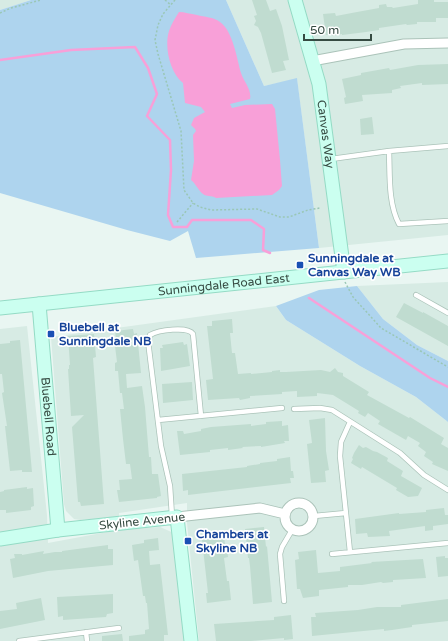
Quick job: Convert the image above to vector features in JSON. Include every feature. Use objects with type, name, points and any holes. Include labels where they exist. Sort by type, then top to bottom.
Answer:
[{"type":"street","name":"Canvas Way","points":[[295,0],[318,84],[344,272]]},
{"type":"street","points":[[312,61],[404,44],[448,43]]},
{"type":"street","name":"Sunningdale Road East","points":[[0,308],[448,261]]},
{"type":"street","name":"Bluebell Road","points":[[39,304],[58,530]]},
{"type":"street","points":[[301,502],[307,505],[312,510],[314,516],[310,527],[300,532],[292,530],[285,522],[285,514],[288,507],[294,503],[301,502]]},
{"type":"street","name":"Skyline Avenue","points":[[0,539],[58,530],[260,508],[285,514]]},
{"type":"street","points":[[175,517],[191,641]]},
{"type":"lane","points":[[329,160],[389,151],[448,146]]},
{"type":"lane","points":[[389,151],[391,196],[394,216],[399,224],[448,221]]},
{"type":"lane","points":[[416,295],[448,313]]},
{"type":"lane","points":[[175,517],[161,446],[148,341],[150,335],[156,332],[186,329],[193,334],[201,416]]},
{"type":"lane","points":[[158,420],[282,408]]},
{"type":"lane","points":[[294,410],[320,408],[332,410],[400,453],[424,475],[448,490]]},
{"type":"lane","points":[[350,422],[341,442],[340,456],[350,552]]},
{"type":"lane","points":[[314,516],[346,513]]},
{"type":"lane","points":[[284,601],[280,554],[282,546],[292,530]]},
{"type":"lane","points":[[332,554],[448,543]]},
{"type":"lane","points":[[18,641],[119,628]]},
{"type":"lane","points":[[86,632],[87,641]]},
{"type":"path","points":[[0,13],[11,8],[42,0]]},
{"type":"path","points":[[165,0],[171,5]]},
{"type":"path","points":[[175,0],[163,14],[158,25],[155,40],[181,131],[184,190],[193,203],[211,210],[257,209],[280,217],[289,217],[308,210],[320,208]]},
{"type":"path","points":[[177,222],[193,203]]},
{"type":"path","points":[[353,297],[381,328],[448,367]]},
{"type":"shaded area","points":[[0,0],[31,0],[0,10]]},
{"type":"shaded area","points":[[31,0],[226,0],[264,86],[297,78],[319,248],[196,258],[188,231],[170,241],[0,193],[0,10]]},
{"type":"shaded area","points":[[226,0],[448,0],[448,235],[319,248],[297,79],[264,86]]},
{"type":"shaded area","points":[[179,12],[215,19],[224,26],[228,32],[234,46],[241,73],[249,89],[250,96],[250,99],[230,104],[232,108],[245,105],[272,104],[275,109],[282,186],[272,195],[216,198],[203,194],[191,180],[194,161],[193,135],[196,131],[191,125],[194,118],[205,112],[201,107],[185,103],[183,83],[178,79],[169,59],[167,44],[169,31]]},
{"type":"shaded area","points":[[448,282],[448,361],[417,345],[383,319],[357,286]]},
{"type":"shaded area","points":[[357,286],[383,319],[417,345],[448,361],[448,422],[416,397],[360,366],[286,320],[276,306],[319,290]]},
{"type":"shaded area","points":[[276,306],[286,320],[360,366],[416,397],[448,422],[448,641],[199,641],[187,523],[187,503],[119,513],[119,517],[80,520],[74,519],[66,511],[64,504],[51,337]]},
{"type":"shaded area","points":[[27,326],[47,515],[48,543],[118,530],[160,527],[176,534],[185,641],[0,641],[0,329]]},
{"type":"building","points":[[252,0],[266,0],[270,11],[276,9],[282,26],[289,60],[283,61],[286,70],[272,73],[261,33],[258,27],[254,25],[256,21],[254,16],[257,15]]},
{"type":"building","points":[[418,0],[448,2],[448,18],[436,18],[436,22],[417,22],[417,24],[379,28],[379,30],[366,32],[332,36],[332,34],[326,35],[323,14],[335,13],[336,16],[379,8],[379,5],[386,4],[387,7],[393,8],[418,4]]},
{"type":"building","points":[[448,64],[448,84],[422,85],[422,83],[400,86],[401,88],[392,90],[392,93],[362,95],[363,101],[345,104],[344,98],[346,97],[342,79],[361,75],[361,73],[389,68],[390,70],[418,65]]},
{"type":"building","points":[[372,117],[374,134],[361,135],[360,119]]},
{"type":"building","points":[[404,303],[448,326],[448,346],[396,317]]},
{"type":"building","points":[[232,319],[233,333],[230,333],[232,353],[235,353],[238,374],[272,372],[280,370],[280,372],[321,370],[330,372],[335,368],[338,372],[343,373],[343,376],[369,392],[367,395],[409,418],[410,417],[444,438],[441,444],[448,448],[448,471],[432,464],[433,462],[424,456],[426,452],[418,446],[420,443],[408,436],[406,440],[378,424],[380,421],[368,413],[365,417],[358,413],[359,411],[333,395],[317,393],[317,396],[297,397],[297,391],[282,392],[282,394],[250,396],[250,398],[240,400],[239,398],[208,400],[206,380],[213,379],[207,326],[212,326],[212,321]]},
{"type":"building","points":[[133,329],[134,334],[137,333],[141,373],[126,374],[127,388],[142,386],[149,457],[151,457],[152,474],[158,474],[161,496],[157,498],[119,502],[117,490],[120,490],[119,480],[132,479],[130,464],[126,464],[120,409],[124,409],[122,393],[120,393],[118,371],[115,371],[115,363],[117,362],[115,346],[117,346],[115,331]]},
{"type":"building","points":[[94,334],[96,357],[93,358],[104,504],[81,506],[80,502],[78,502],[72,427],[84,415],[71,416],[68,369],[70,365],[68,336]]},
{"type":"building","points":[[20,340],[32,472],[22,472],[22,470],[10,471],[5,426],[7,426],[2,393],[4,392],[2,374],[0,374],[0,344]]},
{"type":"building","points":[[183,342],[184,345],[187,344],[190,366],[161,371],[160,348],[163,348],[162,345]]},
{"type":"building","points":[[192,382],[193,400],[163,403],[162,384]]},
{"type":"building","points":[[325,418],[326,451],[329,470],[325,471],[326,482],[311,483],[307,444],[312,443],[309,420]]},
{"type":"building","points":[[282,421],[282,426],[288,425],[289,441],[284,441],[285,443],[261,447],[210,450],[210,452],[180,455],[177,431],[183,431],[184,434],[201,431],[201,429],[211,427],[251,424],[251,426],[266,424],[266,422]]},
{"type":"building","points":[[359,445],[388,458],[387,461],[403,471],[401,476],[422,488],[418,496],[408,497],[396,490],[397,488],[362,467],[361,469],[351,463],[354,453]]},
{"type":"building","points":[[290,457],[291,471],[293,471],[294,478],[290,478],[291,483],[188,495],[188,490],[183,491],[182,474],[247,467]]},
{"type":"building","points":[[27,487],[27,489],[33,488],[34,506],[31,507],[31,510],[6,513],[6,510],[0,510],[0,492],[4,490]]},
{"type":"building","points":[[444,508],[445,515],[448,515],[448,524],[433,526],[433,530],[425,531],[425,526],[389,531],[390,536],[368,537],[367,533],[356,534],[355,519],[399,513],[426,512],[426,510]]},
{"type":"building","points":[[264,527],[272,602],[253,604],[245,529]]},
{"type":"building","points":[[218,535],[218,537],[224,537],[226,550],[227,549],[228,557],[224,558],[231,600],[207,603],[206,593],[208,593],[202,540],[206,539],[206,536]]},
{"type":"building","points":[[158,538],[159,550],[149,551],[150,565],[160,564],[168,635],[164,635],[164,641],[129,641],[129,636],[145,634],[145,630],[149,629],[147,603],[145,596],[143,596],[138,560],[134,561],[132,545],[144,543],[144,540]]},
{"type":"building","points":[[108,545],[108,549],[113,549],[113,565],[48,571],[13,578],[10,559],[15,558],[14,554],[22,555],[44,551],[43,554]]},
{"type":"building","points":[[316,550],[318,573],[340,571],[340,567],[372,563],[371,562],[423,559],[426,578],[393,580],[393,582],[362,585],[348,585],[348,587],[319,590],[319,596],[303,598],[300,589],[297,589],[295,560],[299,559],[298,552]]},
{"type":"building","points":[[445,556],[445,558],[448,558],[448,576],[438,577],[436,557]]},
{"type":"building","points":[[113,594],[113,613],[107,614],[106,617],[63,620],[63,616],[58,617],[57,597]]},
{"type":"building","points":[[41,598],[45,620],[0,629],[0,611],[17,609],[16,603]]},
{"type":"building","points":[[448,599],[448,621],[412,625],[412,627],[384,631],[384,629],[312,636],[311,617],[316,617],[315,613],[377,607],[401,607],[401,605]]},
{"type":"building","points":[[291,615],[293,639],[284,640],[284,638],[251,641],[216,641],[214,624],[274,620],[274,617]]},
{"type":"building","points":[[122,634],[123,641],[102,641],[102,636]]},
{"type":"waterway","points":[[0,60],[71,50],[135,47],[148,68],[157,94],[147,116],[170,140],[171,170],[168,215],[173,227],[187,227],[192,220],[251,220],[264,229],[263,250],[270,253]]},
{"type":"waterway","points":[[309,298],[430,378],[448,387]]},
{"type":"place","name":"Sunningdale at Canvas Way WB","points":[[300,265]]},
{"type":"place","name":"Bluebell at Sunningdale NB","points":[[51,334]]},
{"type":"place","name":"Chambers at Skyline NB","points":[[188,541]]}]
